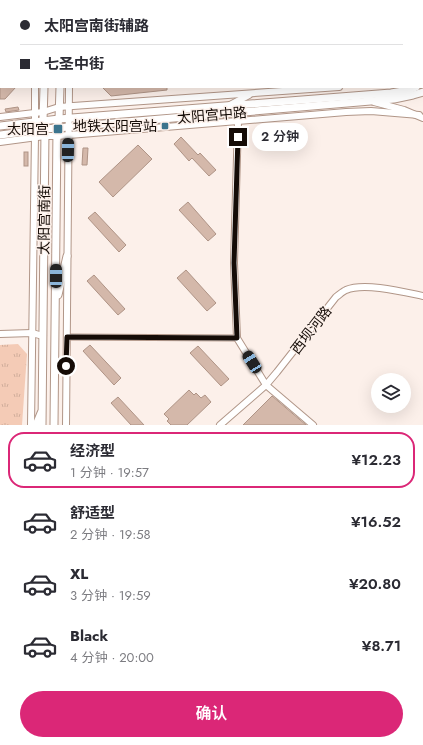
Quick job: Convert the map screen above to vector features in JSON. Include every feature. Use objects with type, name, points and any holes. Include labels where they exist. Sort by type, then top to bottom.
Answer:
[{"type":"main road","name":"太阳宫南街","points":[[42,425],[45,132],[43,121],[44,88]]},
{"type":"main road","points":[[57,128],[59,119],[60,88]]},
{"type":"main road","name":"太阳宫中路","points":[[0,126],[69,118],[391,93],[414,88]]},
{"type":"main road","name":"太阳宫中路","points":[[0,135],[35,134],[57,128],[394,99],[413,96],[423,92]]},
{"type":"main road","name":"太阳宫南街","points":[[54,425],[57,128]]},
{"type":"main road","points":[[55,307],[67,256]]},
{"type":"main road","points":[[36,425],[42,409]]},
{"type":"street","name":"太阳宫南街","points":[[31,425],[35,88]]},
{"type":"street","points":[[66,425],[69,88]]},
{"type":"street","name":"太阳宫中路","points":[[0,117],[43,112],[59,107],[324,88]]},
{"type":"street","points":[[228,106],[252,93]]},
{"type":"street","points":[[167,100],[167,111]]},
{"type":"street","points":[[372,101],[404,110],[421,117]]},
{"type":"street","name":"太阳宫中路","points":[[45,132],[57,136],[371,111],[421,117]]},
{"type":"street","points":[[220,114],[258,119]]},
{"type":"street","points":[[238,121],[234,263],[237,338],[266,385],[313,425]]},
{"type":"street","name":"太阳宫中路","points":[[0,142],[35,134]]},
{"type":"street","name":"西坝河路","points":[[220,425],[266,385],[336,297],[345,290],[356,287],[370,287],[423,296]]},
{"type":"street","points":[[0,334],[32,333],[43,336]]},
{"type":"street","points":[[67,337],[237,338]]},
{"type":"green space","points":[[18,344],[27,354],[22,425],[0,425],[0,345]]},
{"type":"building","points":[[0,88],[15,88],[5,99],[0,99]]},
{"type":"building","points":[[103,88],[167,88],[167,90],[111,96]]},
{"type":"building","points":[[18,107],[19,110],[6,112],[5,109]]},
{"type":"building","points":[[181,137],[198,155],[200,153],[216,170],[209,176],[192,158],[189,161],[174,144]]},
{"type":"building","points":[[138,145],[152,159],[113,197],[99,182]]},
{"type":"building","points":[[83,148],[88,148],[87,165],[82,165]]},
{"type":"building","points":[[24,152],[28,152],[28,166],[24,166]]},
{"type":"building","points":[[188,202],[216,234],[208,241],[179,210]]},
{"type":"building","points":[[95,212],[126,245],[119,252],[88,218]]},
{"type":"building","points":[[186,270],[216,303],[207,311],[177,278]]},
{"type":"building","points":[[94,275],[125,309],[118,315],[87,281]]},
{"type":"building","points":[[90,345],[121,378],[114,385],[83,351]]},
{"type":"building","points":[[198,346],[229,379],[221,386],[190,353]]},
{"type":"building","points":[[189,390],[194,395],[196,393],[201,398],[205,395],[211,402],[187,425],[171,425],[167,421],[169,419],[164,414]]},
{"type":"building","points":[[272,396],[306,425],[243,425]]},
{"type":"building","points":[[118,397],[144,425],[131,425],[111,403]]},
{"type":"place","name":"地铁太阳宫站","points":[[165,126]]},
{"type":"place","name":"太阳宫","points":[[58,129]]},
{"type":"route","points":[[66,366],[67,337],[237,338],[234,263],[238,137]]}]
